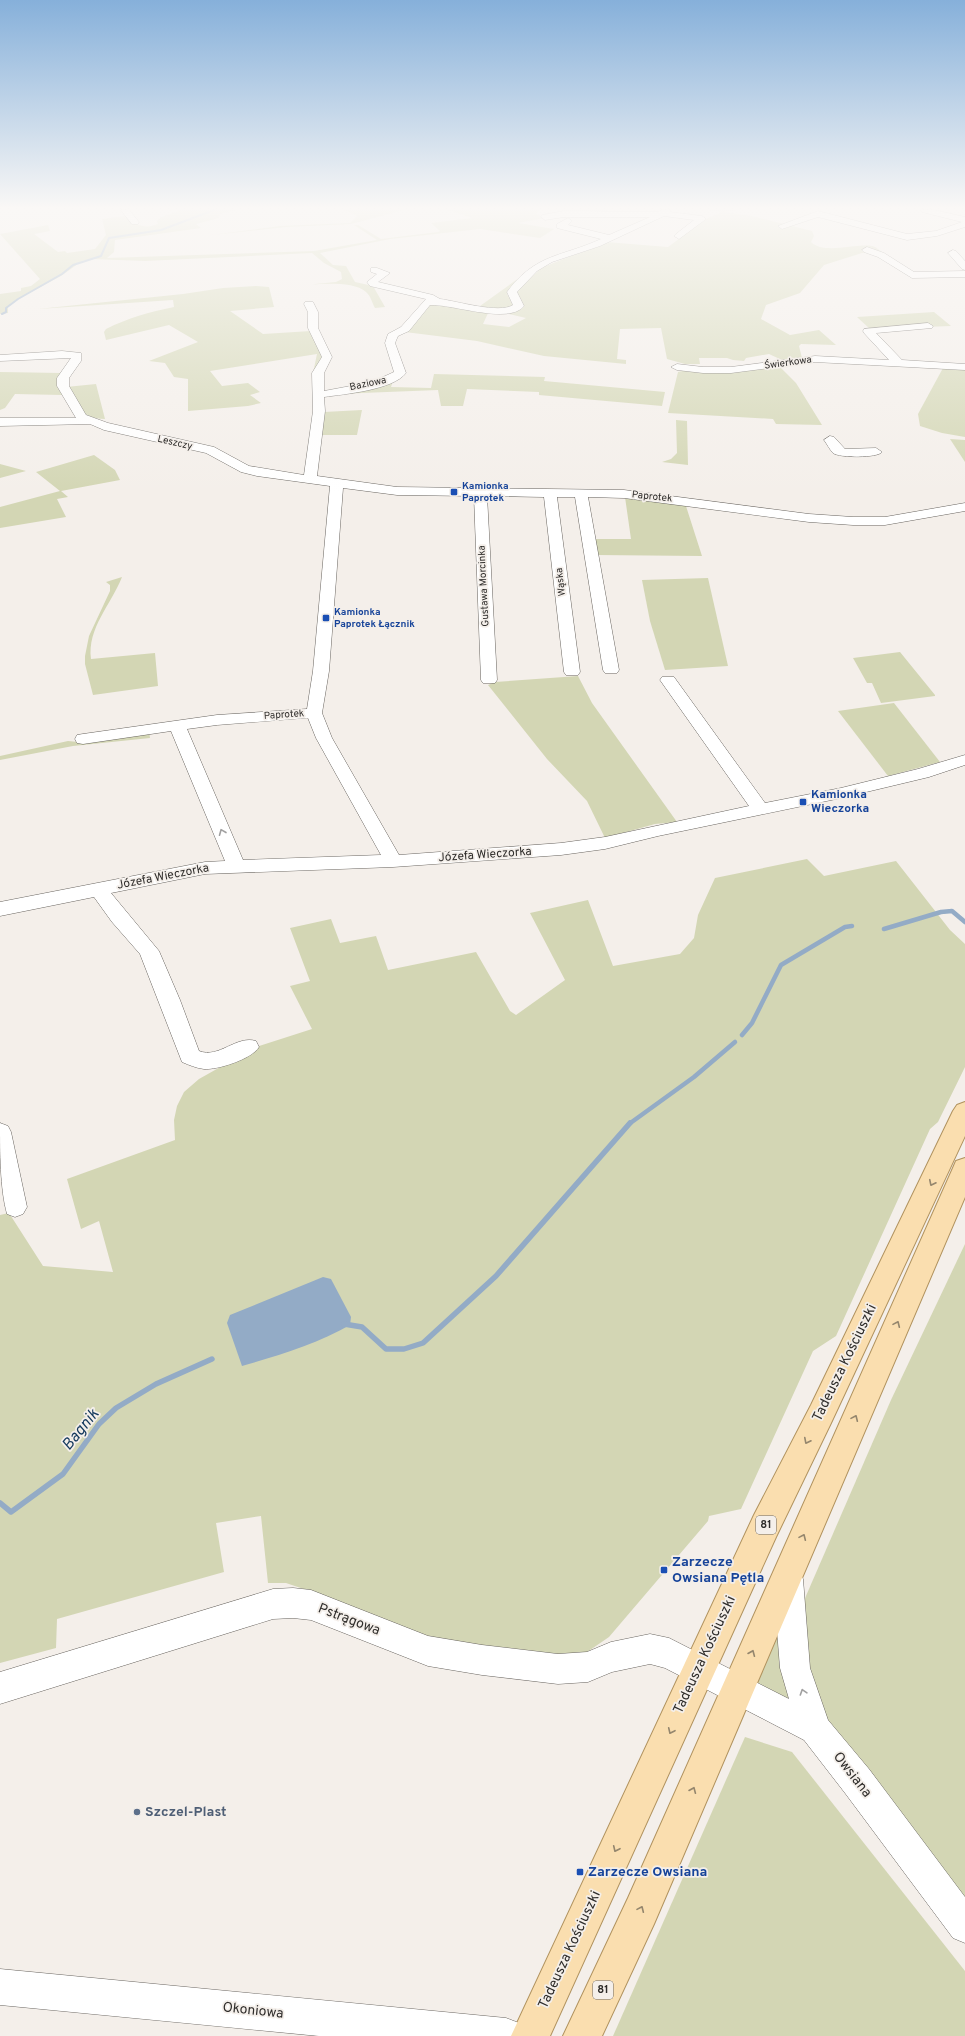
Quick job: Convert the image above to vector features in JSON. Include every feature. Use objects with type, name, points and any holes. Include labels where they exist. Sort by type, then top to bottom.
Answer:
[{"type":"main road","name":"Tadeusza Kościuszki","points":[[530,2036],[765,1526],[821,1414],[965,1111]]},
{"type":"main road","name":"81","points":[[582,2036],[641,1911],[787,1572],[965,1169]]},
{"type":"street","points":[[310,305],[313,312],[313,328],[316,338],[327,354],[326,360],[318,373],[319,411],[310,479]]},
{"type":"street","name":"Baziowa","points":[[318,395],[383,382],[396,377],[400,373],[390,343],[391,338],[393,334],[405,329],[425,305]]},
{"type":"street","points":[[462,305],[506,312],[515,310],[519,305]]},
{"type":"street","points":[[899,364],[868,331],[928,326]]},
{"type":"street","points":[[0,358],[62,354],[77,355],[76,361],[63,378],[63,386],[78,412],[89,421]]},
{"type":"street","name":"Świerkowa","points":[[677,367],[703,370],[732,370],[815,359],[965,367]]},
{"type":"street","name":"Leszczy","points":[[0,422],[89,421],[210,450],[245,469],[257,472]]},
{"type":"street","points":[[830,440],[838,451],[844,453],[876,452]]},
{"type":"street","name":"Paprotek","points":[[257,472],[397,491],[624,494],[658,497],[809,518],[853,521],[885,521],[965,506]]},
{"type":"street","name":"Paprotek","points":[[83,739],[177,724],[314,713],[326,626],[337,484]]},
{"type":"street","name":"Gustawa Morcinka","points":[[480,492],[489,680]]},
{"type":"street","name":"Wąska","points":[[550,492],[572,672]]},
{"type":"street","points":[[581,493],[611,670]]},
{"type":"street","points":[[668,680],[761,810]]},
{"type":"street","points":[[314,713],[324,738],[393,861]]},
{"type":"street","points":[[177,724],[237,868]]},
{"type":"street","name":"Józefa Wieczorka","points":[[0,909],[205,868],[393,861],[560,849],[590,845],[761,810],[923,773],[965,760]]},
{"type":"street","points":[[99,890],[119,917],[149,951],[170,1000],[190,1056],[197,1061],[209,1061],[229,1056],[248,1047]]},
{"type":"street","points":[[0,1132],[15,1207]]},
{"type":"street","points":[[787,1572],[795,1668],[815,1729]]},
{"type":"street","name":"Pstrągowa","points":[[0,1688],[272,1604],[293,1603],[311,1605],[428,1651],[482,1660],[531,1667],[566,1669],[588,1667],[611,1657],[650,1649],[669,1653],[698,1670]]},
{"type":"street","name":"Owsiana","points":[[698,1670],[760,1699],[815,1729],[857,1781],[965,1926]]},
{"type":"street","name":"Okoniowa","points":[[0,1987],[506,2036]]},
{"type":"green space","points":[[0,305],[10,305],[8,307],[8,313],[0,314]]},
{"type":"green space","points":[[77,305],[98,305],[38,309]]},
{"type":"green space","points":[[174,305],[274,305],[274,307],[230,311],[263,334],[311,331],[325,354],[313,373],[317,354],[210,371],[222,386],[248,383],[260,392],[250,395],[261,403],[248,406],[188,411],[188,379],[174,377],[165,363],[149,361],[198,342],[169,325],[106,340],[104,332],[106,329],[122,322],[174,307]]},
{"type":"green space","points":[[374,305],[384,305],[385,307],[375,308]]},
{"type":"green space","points":[[428,305],[449,305],[489,311],[483,324],[509,327],[526,318],[509,314],[517,310],[517,305],[766,305],[761,319],[790,335],[819,330],[836,345],[801,344],[799,346],[802,358],[784,361],[769,354],[746,358],[744,361],[727,358],[699,358],[700,364],[685,364],[667,359],[661,328],[620,329],[617,359],[626,360],[626,364],[544,356],[477,341],[405,332]]},
{"type":"green space","points":[[514,305],[515,306],[503,310],[480,306]]},
{"type":"green space","points":[[934,312],[951,326],[870,329],[857,317]]},
{"type":"green space","points":[[779,366],[796,383],[822,425],[776,424],[773,419],[668,413],[678,372],[686,370]]},
{"type":"green space","points":[[943,368],[965,368],[965,437],[942,433],[920,426],[918,414]]},
{"type":"green space","points":[[0,372],[62,373],[62,395],[15,394],[5,408],[0,410]]},
{"type":"green space","points":[[434,374],[545,377],[544,381],[665,392],[662,406],[539,395],[539,392],[467,389],[463,406],[441,406],[438,390],[336,394],[393,381],[391,387],[431,388]]},
{"type":"green space","points":[[96,384],[105,419],[90,417],[85,414],[77,405],[66,387]]},
{"type":"green space","points":[[362,410],[357,435],[321,435],[324,412]]},
{"type":"green space","points":[[676,420],[687,421],[688,465],[662,462],[671,459],[677,453]]},
{"type":"green space","points":[[950,439],[965,440],[965,462]]},
{"type":"green space","points":[[94,455],[115,470],[120,480],[61,491],[68,497],[57,499],[66,517],[0,528],[0,507],[60,491],[36,472]]},
{"type":"green space","points":[[0,464],[26,471],[0,478]]},
{"type":"green space","points":[[625,497],[685,503],[702,556],[596,555],[593,539],[631,539]]},
{"type":"green space","points":[[122,577],[96,627],[91,648],[91,659],[155,653],[158,686],[93,695],[85,664],[89,636],[110,591],[110,585],[106,582]]},
{"type":"green space","points":[[708,578],[728,666],[665,670],[650,621],[642,580]]},
{"type":"green space","points":[[900,652],[935,696],[881,703],[872,683],[867,683],[853,658]]},
{"type":"green space","points":[[578,676],[592,703],[677,822],[655,824],[605,838],[587,801],[547,759],[488,685],[495,682]]},
{"type":"green space","points":[[894,703],[940,762],[888,776],[838,711]]},
{"type":"green space","points":[[149,731],[150,738],[73,746],[0,760],[0,756],[68,741],[78,742]]},
{"type":"green space","points":[[807,859],[824,876],[896,861],[950,930],[965,944],[965,1067],[938,1122],[930,1129],[836,1336],[813,1351],[741,1509],[709,1516],[708,1521],[609,1637],[574,1661],[530,1659],[400,1631],[336,1600],[286,1583],[268,1583],[261,1516],[216,1523],[224,1572],[57,1619],[56,1648],[0,1663],[0,1215],[9,1213],[43,1266],[113,1272],[99,1221],[81,1229],[67,1179],[175,1140],[174,1120],[177,1106],[184,1092],[199,1079],[256,1047],[312,1029],[290,986],[310,981],[290,928],[331,919],[340,943],[376,936],[388,970],[476,952],[510,1011],[516,1015],[565,980],[530,913],[588,900],[613,966],[680,954],[694,938],[698,915],[715,878]]},
{"type":"green space","points":[[965,1244],[965,1908],[831,1732],[808,1665],[799,1612],[891,1400]]},
{"type":"green space","points":[[785,1611],[801,1708],[754,1681]]},
{"type":"green space","points":[[745,1737],[792,1752],[965,1971],[965,2036],[613,2036]]},
{"type":"water","points":[[323,1277],[331,1279],[351,1317],[350,1325],[325,1338],[242,1366],[227,1323],[230,1315]]},
{"type":"waterway","points":[[2,314],[6,312],[6,308],[10,305]]},
{"type":"waterway","points":[[884,929],[941,912],[952,911],[965,922]]},
{"type":"waterway","points":[[742,1035],[752,1023],[781,965],[845,927],[852,926]]},
{"type":"waterway","points":[[629,1124],[694,1077],[735,1042]]},
{"type":"waterway","points":[[344,1324],[362,1327],[386,1349],[404,1349],[423,1343],[496,1276],[629,1124]]},
{"type":"waterway","name":"Bagnik","points":[[0,1503],[11,1512],[63,1474],[99,1424],[116,1408],[156,1384],[212,1359]]},
{"type":"place","name":"Kamionka Paprotek","points":[[454,492]]},
{"type":"place","name":"Kamionka Paprotek Łącznik","points":[[326,618]]},
{"type":"place","name":"Kamionka Wieczorka","points":[[803,802]]},
{"type":"place","name":"Zarzecze Owsiana Pętla","points":[[664,1570]]},
{"type":"place","name":"Szczel-Plast","points":[[137,1812]]},
{"type":"place","name":"Zarzecze Owsiana","points":[[580,1872]]}]
